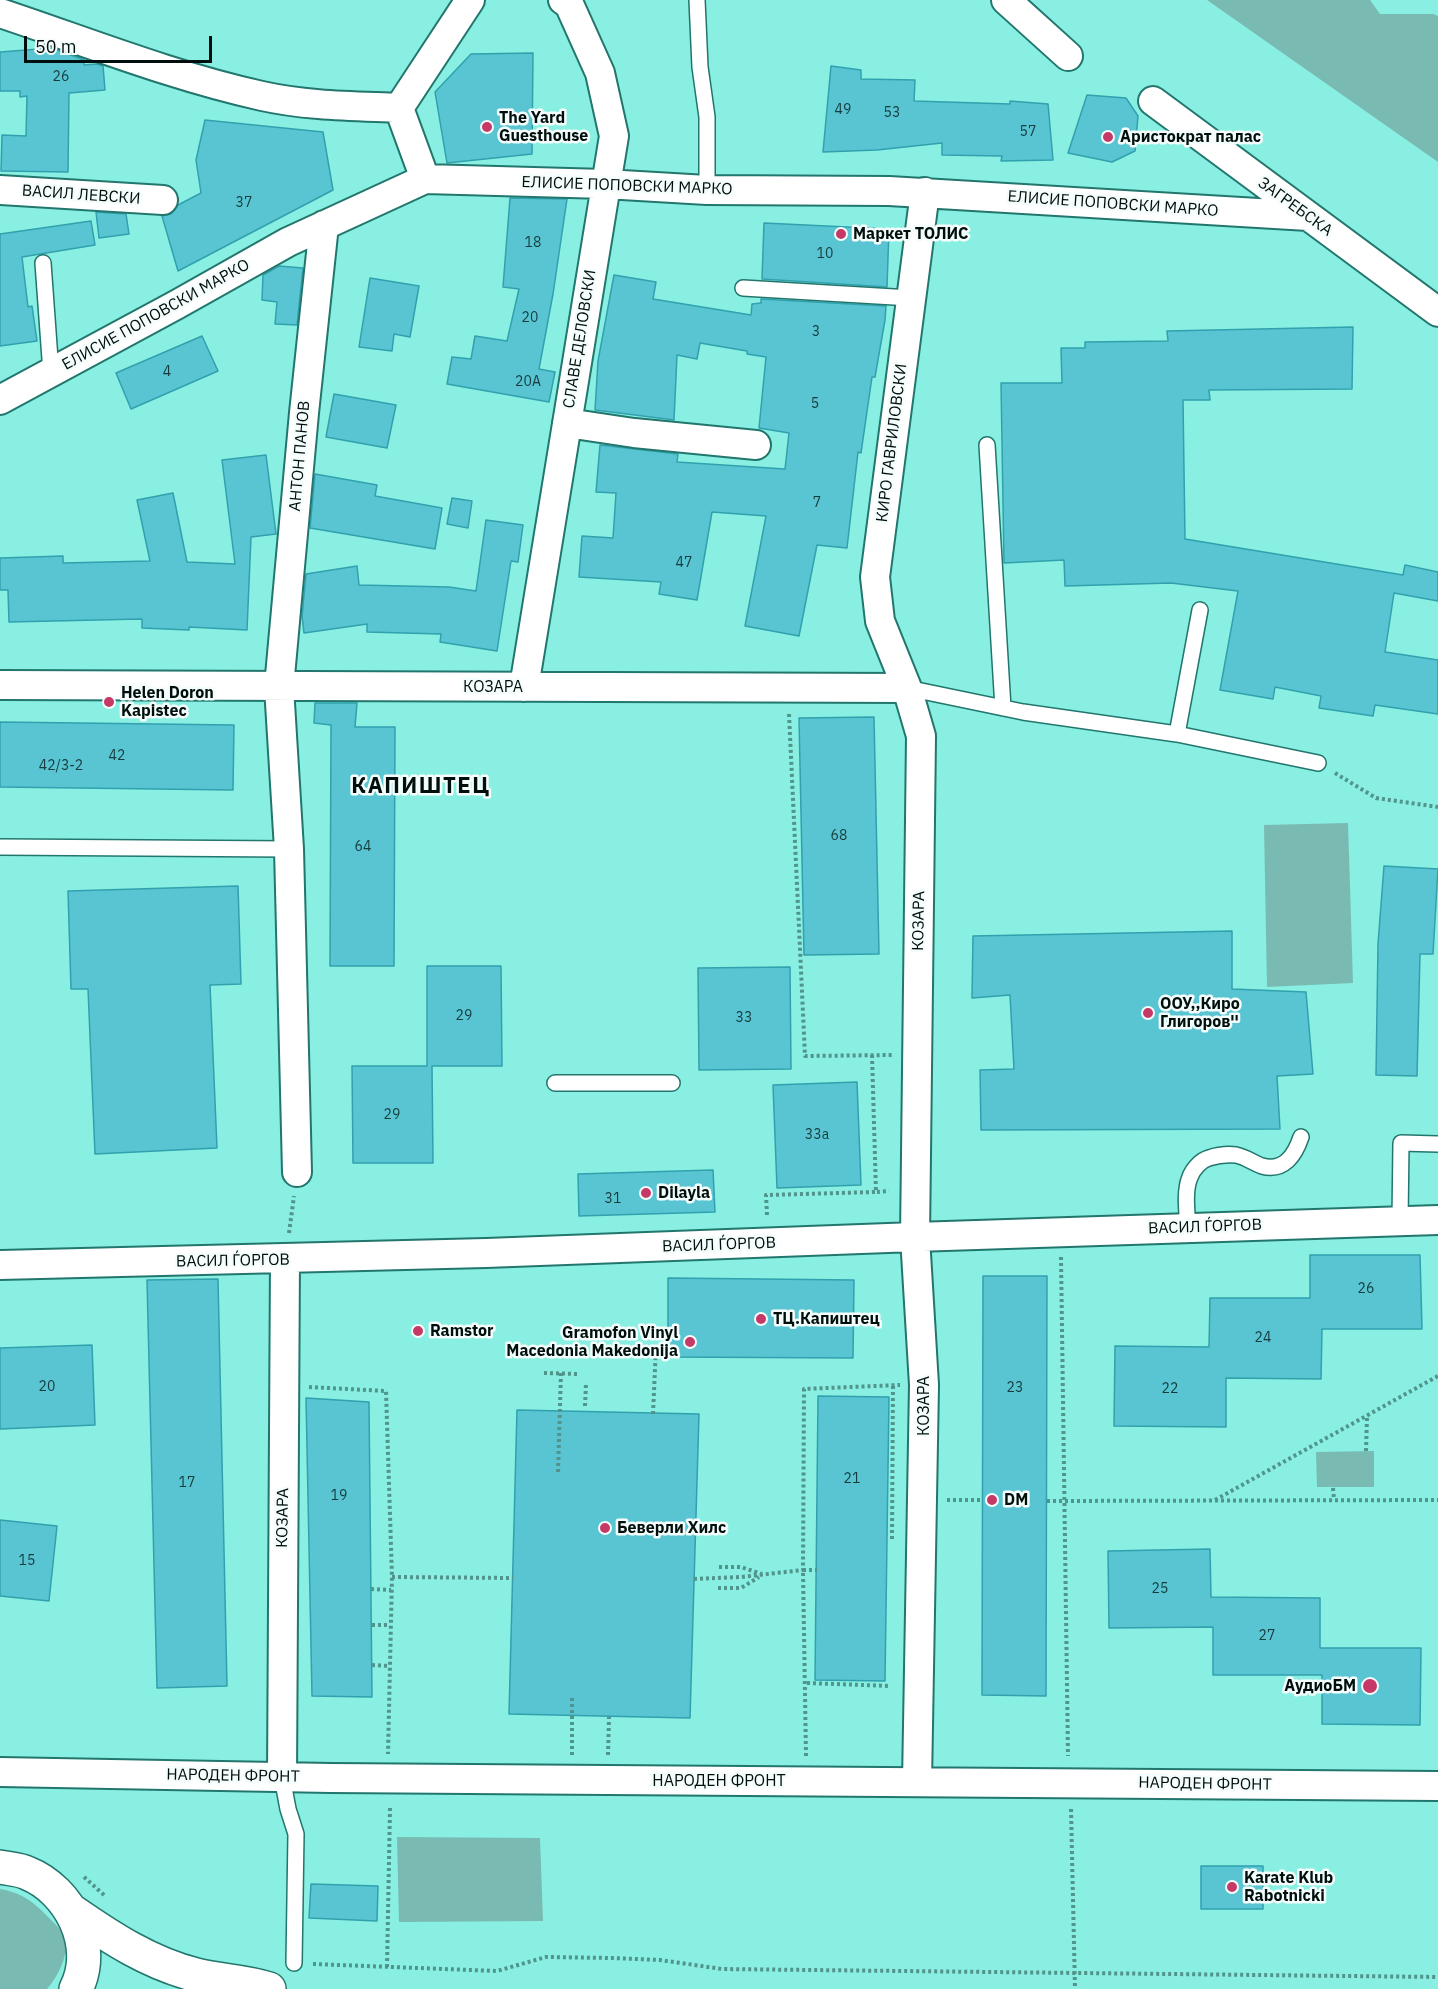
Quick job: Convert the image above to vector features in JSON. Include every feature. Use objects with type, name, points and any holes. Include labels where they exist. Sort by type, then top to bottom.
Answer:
[{"type":"street","points":[[399,108],[470,0]]},
{"type":"street","name":"СЛАВЕ ДЕЛОВСКИ","points":[[524,687],[614,136],[600,73],[569,4],[563,0]]},
{"type":"street","points":[[1006,0],[1068,56]]},
{"type":"street","points":[[0,13],[171,73],[264,97],[323,104],[399,108]]},
{"type":"street","name":"ЗАГРЕБСКА","points":[[1153,101],[1438,312]]},
{"type":"street","points":[[399,108],[425,179]]},
{"type":"street","name":"ЕЛИСИЕ ПОПОВСКИ МАРКО","points":[[0,400],[288,242],[425,179],[605,184],[707,190],[925,192],[1308,216]]},
{"type":"street","name":"ВАСИЛ ЛЕВСКИ","points":[[0,190],[163,200]]},
{"type":"street","name":"КИРО ГАВРИЛОВСКИ","points":[[907,688],[880,621],[875,577],[925,192]]},
{"type":"street","name":"АНТОН ПАНОВ","points":[[279,687],[302,425],[324,225]]},
{"type":"street","points":[[567,423],[634,433],[756,445]]},
{"type":"street","name":"КОЗАРА","points":[[0,685],[907,688],[921,736],[915,1237],[924,1385],[917,1782]]},
{"type":"street","points":[[279,687],[289,849],[297,1172]]},
{"type":"street","name":"ВАСИЛ ЃОРГОВ","points":[[0,1265],[768,1244],[1438,1220]]},
{"type":"street","name":"КОЗАРА","points":[[282,1777],[285,1259]]},
{"type":"street","name":"НАРОДЕН ФРОНТ","points":[[0,1772],[282,1777],[1438,1786]]},
{"type":"street","points":[[0,1867],[27,1873],[53,1888],[72,1911],[131,1949],[173,1968],[269,1989]]},
{"type":"street","points":[[72,1911],[81,1935],[83,1960],[76,1989]]},
{"type":"lane","points":[[697,0],[700,67],[707,117],[707,190]]},
{"type":"lane","points":[[43,263],[51,373]]},
{"type":"lane","points":[[743,288],[911,298]]},
{"type":"lane","points":[[987,446],[1003,708]]},
{"type":"lane","points":[[1177,734],[1200,610]]},
{"type":"lane","points":[[907,688],[1003,708],[1177,734],[1318,763]]},
{"type":"lane","points":[[0,847],[289,849]]},
{"type":"lane","points":[[555,1083],[672,1083]]},
{"type":"lane","points":[[1188,1228],[1190,1177],[1205,1159],[1219,1155],[1237,1155],[1261,1166],[1279,1167],[1296,1151],[1301,1137]]},
{"type":"lane","points":[[1400,1221],[1401,1143],[1438,1144]]},
{"type":"lane","points":[[282,1777],[288,1809],[296,1834],[294,1963]]},
{"type":"path","points":[[789,717],[805,1056],[917,1054]]},
{"type":"path","points":[[1318,763],[1376,798],[1438,807]]},
{"type":"path","points":[[872,1055],[876,1192]]},
{"type":"path","points":[[285,1259],[297,1172]]},
{"type":"path","points":[[768,1244],[766,1195],[917,1189]]},
{"type":"path","points":[[1060,1232],[1063,1502],[1075,1989]]},
{"type":"path","points":[[652,1414],[656,1346]]},
{"type":"path","points":[[544,1373],[578,1374]]},
{"type":"path","points":[[558,1472],[561,1373]]},
{"type":"path","points":[[1215,1500],[1438,1376]]},
{"type":"path","points":[[585,1406],[586,1384]]},
{"type":"path","points":[[284,1385],[386,1391],[392,1577],[387,1778]]},
{"type":"path","points":[[806,1781],[803,1570],[804,1389],[924,1385]]},
{"type":"path","points":[[1366,1451],[1367,1416]]},
{"type":"path","points":[[1333,1488],[1334,1500]]},
{"type":"path","points":[[1047,1501],[1438,1500]]},
{"type":"path","points":[[718,1567],[741,1567],[762,1575]]},
{"type":"path","points":[[694,1580],[817,1570]]},
{"type":"path","points":[[718,1588],[741,1588],[762,1575]]},
{"type":"path","points":[[392,1577],[513,1578]]},
{"type":"path","points":[[371,1589],[391,1590]]},
{"type":"path","points":[[372,1625],[390,1625]]},
{"type":"path","points":[[372,1665],[390,1666]]},
{"type":"path","points":[[807,1683],[891,1686]]},
{"type":"path","points":[[572,1697],[572,1739]]},
{"type":"path","points":[[609,1717],[609,1741]]},
{"type":"path","points":[[387,1967],[390,1808]]},
{"type":"path","points":[[294,1963],[497,1971],[546,1957],[660,1960],[722,1969],[1438,1977]]},
{"type":"shaded area","points":[[1207,0],[1370,0],[1380,14],[1433,14],[1438,16],[1438,162]]},
{"type":"shaded area","points":[[1348,823],[1353,983],[1267,987],[1264,825]]},
{"type":"shaded area","points":[[1374,1451],[1374,1487],[1317,1487],[1316,1452]]},
{"type":"shaded area","points":[[397,1837],[540,1838],[543,1921],[399,1922]]},
{"type":"shaded area","points":[[0,1889],[31,1901],[69,1937],[62,1965],[47,1989],[0,1989]]},
{"type":"building","points":[[52,48],[84,60],[84,65],[103,66],[105,90],[69,93],[68,172],[1,171],[2,135],[26,136],[27,96],[20,97],[20,91],[0,91],[0,52]]},
{"type":"building","name":"The Yard Guesthouse","points":[[533,53],[532,154],[447,163],[435,92],[471,54]]},
{"type":"building","points":[[831,66],[861,70],[861,79],[915,80],[914,101],[1010,104],[1010,101],[1048,104],[1053,160],[1001,161],[1002,156],[942,155],[942,143],[877,150],[823,152]]},
{"type":"building","name":"Аристократ палас","points":[[1087,95],[1126,98],[1138,116],[1135,151],[1112,162],[1068,153]]},
{"type":"building","points":[[205,120],[323,132],[333,190],[178,271],[162,216],[171,214],[178,205],[201,193],[196,160]]},
{"type":"building","points":[[510,198],[567,199],[539,369],[555,372],[549,402],[447,384],[452,357],[471,359],[475,336],[507,341],[519,289],[503,287]]},
{"type":"building","points":[[96,212],[126,214],[129,234],[99,238]]},
{"type":"building","points":[[91,221],[95,245],[22,257],[28,307],[32,306],[37,341],[0,346],[0,234]]},
{"type":"building","points":[[764,223],[889,229],[887,287],[762,279]]},
{"type":"building","points":[[279,266],[303,268],[297,325],[275,324],[277,302],[262,300],[263,275]]},
{"type":"building","points":[[614,275],[656,282],[653,299],[751,315],[752,304],[761,303],[761,299],[886,306],[875,377],[872,377],[861,453],[858,452],[847,548],[817,545],[799,636],[745,626],[766,516],[712,512],[697,600],[659,594],[661,582],[579,577],[582,536],[613,538],[616,493],[596,492],[600,445],[678,454],[677,462],[785,469],[789,433],[759,428],[766,357],[747,354],[747,351],[700,343],[697,359],[677,355],[674,420],[595,410],[598,361]]},
{"type":"building","points":[[370,278],[419,286],[410,337],[394,334],[392,351],[359,347]]},
{"type":"building","points":[[1353,327],[1352,389],[1209,390],[1210,400],[1183,400],[1185,539],[1403,575],[1405,565],[1438,572],[1438,601],[1394,593],[1385,652],[1438,660],[1438,714],[1375,705],[1373,716],[1319,708],[1321,696],[1275,687],[1273,699],[1220,690],[1238,591],[1171,583],[1065,586],[1064,560],[1004,563],[1001,383],[1062,383],[1061,348],[1085,348],[1085,342],[1168,341],[1167,331]]},
{"type":"building","points":[[202,336],[218,371],[131,409],[116,373]]},
{"type":"building","points":[[334,394],[396,405],[387,448],[326,437]]},
{"type":"building","points":[[266,455],[276,534],[251,537],[247,630],[189,627],[189,630],[142,628],[142,619],[9,622],[8,590],[0,590],[0,558],[63,556],[63,563],[150,561],[137,500],[173,493],[187,562],[235,564],[222,460]]},
{"type":"building","points":[[315,474],[377,485],[375,496],[442,508],[435,549],[310,528]]},
{"type":"building","points":[[452,498],[472,501],[468,528],[447,524]]},
{"type":"building","points":[[486,520],[523,525],[518,562],[511,561],[497,651],[440,642],[441,634],[367,632],[367,624],[304,633],[302,616],[306,574],[357,566],[359,585],[449,587],[476,591]]},
{"type":"building","points":[[315,703],[357,703],[355,727],[395,727],[394,966],[330,966],[331,725],[314,723]]},
{"type":"building","points":[[874,717],[879,954],[804,955],[799,718]]},
{"type":"building","points":[[0,722],[234,725],[233,790],[0,787]]},
{"type":"building","points":[[1384,866],[1438,869],[1433,954],[1420,954],[1417,1076],[1376,1075],[1378,944]]},
{"type":"building","points":[[238,886],[241,984],[210,985],[217,1148],[95,1154],[88,989],[71,989],[68,891]]},
{"type":"building","points":[[1232,931],[1232,989],[1306,992],[1313,1074],[1277,1076],[1280,1129],[981,1130],[980,1070],[1014,1069],[1010,995],[972,998],[973,936]]},
{"type":"building","points":[[427,966],[501,966],[502,1066],[432,1066],[433,1163],[353,1163],[352,1066],[427,1066]]},
{"type":"building","points":[[790,967],[791,1069],[699,1070],[698,968]]},
{"type":"building","points":[[857,1082],[861,1185],[777,1188],[773,1085]]},
{"type":"building","name":"Dilayla","points":[[713,1170],[715,1212],[579,1216],[578,1174]]},
{"type":"building","points":[[1310,1255],[1420,1255],[1422,1329],[1322,1329],[1321,1379],[1226,1378],[1226,1427],[1114,1426],[1115,1346],[1209,1347],[1210,1298],[1310,1298]]},
{"type":"building","points":[[983,1276],[1047,1276],[1046,1696],[982,1695]]},
{"type":"building","name":"ТЦ.Капиштец","points":[[668,1278],[854,1280],[853,1358],[668,1357]]},
{"type":"building","points":[[218,1279],[227,1686],[157,1688],[147,1280]]},
{"type":"building","points":[[92,1345],[95,1425],[0,1429],[0,1348]]},
{"type":"building","points":[[818,1396],[889,1397],[885,1681],[815,1680]]},
{"type":"building","points":[[306,1398],[369,1402],[372,1697],[312,1696]]},
{"type":"building","name":"Беверли Хилс","points":[[517,1410],[699,1414],[690,1718],[509,1714]]},
{"type":"building","points":[[0,1520],[57,1526],[49,1601],[0,1596]]},
{"type":"building","points":[[1210,1549],[1211,1597],[1320,1598],[1320,1648],[1421,1648],[1420,1725],[1322,1724],[1322,1675],[1213,1675],[1213,1627],[1109,1628],[1108,1551]]},
{"type":"building","name":"Karate Klub Rabotnicki","points":[[1201,1866],[1263,1866],[1263,1909],[1201,1909]]},
{"type":"building","points":[[311,1884],[378,1886],[377,1921],[309,1918]]},
{"type":"place","name":"The Yard Guesthouse","points":[[487,127]]},
{"type":"place","name":"Аристократ палас","points":[[1108,137]]},
{"type":"place","name":"Маркет ТОЛИС","points":[[841,234]]},
{"type":"place","name":"Helen Doron Kapistec","points":[[109,702]]},
{"type":"place","name":"ООУ,,Киро Глигоров''","points":[[1148,1013]]},
{"type":"place","name":"Dilayla","points":[[646,1193]]},
{"type":"place","name":"ТЦ.Капиштец","points":[[761,1319]]},
{"type":"place","name":"Ramstor","points":[[418,1331]]},
{"type":"place","name":"Gramofon Vinyl Macedonia Makedonija","points":[[690,1342]]},
{"type":"place","name":"DM","points":[[992,1500]]},
{"type":"place","name":"Беверли Хилс","points":[[605,1528]]},
{"type":"place","name":"АудиоБМ","points":[[1370,1686]]},
{"type":"place","name":"Karate Klub Rabotnicki","points":[[1232,1887]]},
{"type":"district","name":"КАПИШТЕЦ","points":[[421,787]]}]
